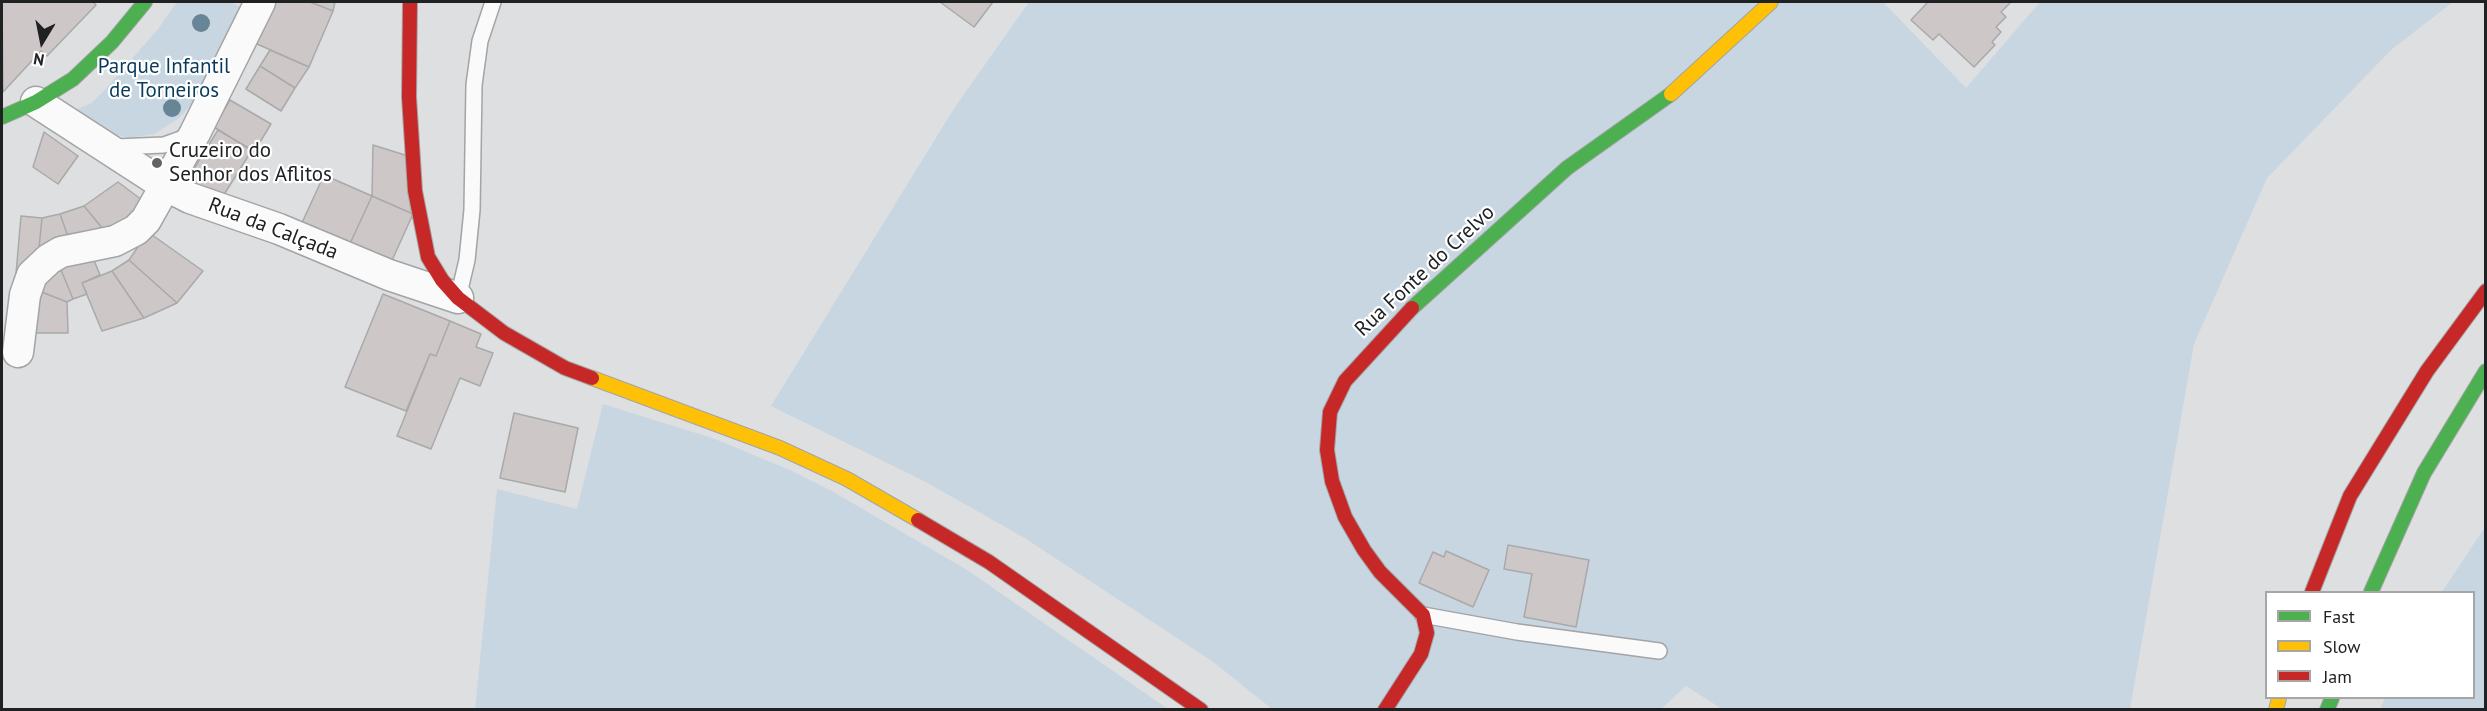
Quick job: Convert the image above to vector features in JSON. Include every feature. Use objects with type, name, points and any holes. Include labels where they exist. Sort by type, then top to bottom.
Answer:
[{"type":"street","points":[[2,117],[36,102],[73,79],[93,63],[145,2]]},
{"type":"street","points":[[18,352],[25,295],[32,275],[40,266],[61,252],[125,237],[146,220],[195,133],[260,2]]},
{"type":"street","points":[[410,2],[409,96],[415,191],[421,230],[428,257],[442,280],[458,298],[504,333],[565,368],[780,448],[847,479],[989,562],[1201,710]]},
{"type":"street","name":"Rua Fonte do Crelvo","points":[[1423,615],[1368,556],[1345,517],[1332,481],[1327,450],[1330,412],[1345,381],[1428,292],[1567,168],[1671,94],[1771,2]]},
{"type":"street","name":"Rua da Calçada","points":[[36,102],[166,185],[371,268],[458,298]]},
{"type":"street","points":[[2312,591],[2350,496],[2427,370],[2486,291]]},
{"type":"street","points":[[2371,591],[2424,473],[2486,371]]},
{"type":"street","points":[[1384,710],[1426,644],[1427,633],[1423,615]]},
{"type":"lane","points":[[458,298],[467,260],[472,210],[474,85],[480,41],[494,2]]},
{"type":"lane","points":[[106,147],[158,146],[195,133]]},
{"type":"lane","points":[[1423,615],[1517,632],[1659,651]]},
{"type":"green space","name":"Parque Infantil de Torneiros","points":[[177,2],[230,2],[245,9],[196,100],[178,119],[154,134],[129,138],[103,131],[69,112],[90,104],[104,91],[158,29]]},
{"type":"green space","points":[[1029,2],[1883,2],[1966,88],[2040,2],[2453,2],[2392,49],[2267,178],[2194,344],[2130,709],[1722,709],[1686,686],[1661,709],[1272,709],[1212,661],[1023,537],[924,481],[771,406],[953,110]]},
{"type":"green space","points":[[603,404],[715,439],[790,470],[830,490],[967,570],[1168,709],[475,710],[497,489],[577,509]]},
{"type":"green space","points":[[2485,527],[2485,709],[2380,709],[2385,699],[2475,699],[2475,591],[2443,591]]},
{"type":"building","points":[[2,2],[93,2],[96,5],[47,56],[41,51],[3,92]]},
{"type":"building","points":[[264,2],[310,2],[333,11],[309,67],[248,40]]},
{"type":"building","points":[[310,2],[335,2],[333,11]]},
{"type":"building","points":[[940,2],[993,2],[974,27]]},
{"type":"building","points":[[1925,2],[2011,2],[2001,12],[2006,17],[1996,27],[2001,32],[1992,42],[1995,45],[1974,67],[1939,34],[1933,40],[1911,20],[1927,3]]},
{"type":"building","points":[[270,50],[309,67],[295,88],[260,66]]},
{"type":"building","points":[[260,66],[295,88],[281,111],[246,89]]},
{"type":"building","points":[[230,100],[271,124],[254,152],[214,127]]},
{"type":"building","points":[[218,130],[252,150],[220,201],[180,178],[189,164],[195,167]]},
{"type":"building","points":[[44,132],[78,156],[58,184],[33,167]]},
{"type":"building","points":[[373,145],[408,156],[413,214],[372,196]]},
{"type":"building","points":[[324,175],[372,196],[348,248],[300,227]]},
{"type":"building","points":[[118,182],[150,206],[112,240],[84,206]]},
{"type":"building","points":[[372,196],[413,214],[389,267],[348,248]]},
{"type":"building","points":[[84,206],[108,235],[71,245],[60,214]]},
{"type":"building","points":[[60,214],[71,245],[38,258],[42,218]]},
{"type":"building","points":[[21,216],[42,218],[38,258],[16,274]]},
{"type":"building","points":[[148,232],[203,271],[177,303],[129,260]]},
{"type":"building","points":[[91,253],[100,275],[82,283],[87,294],[73,299],[57,260]]},
{"type":"building","points":[[57,260],[73,299],[67,302],[34,289]]},
{"type":"building","points":[[129,260],[177,303],[144,318],[112,271]]},
{"type":"building","points":[[112,271],[144,318],[102,331],[82,283]]},
{"type":"building","points":[[34,289],[67,302],[68,333],[28,333]]},
{"type":"building","points":[[383,294],[450,321],[436,356],[430,354],[406,411],[345,387]]},
{"type":"building","points":[[450,321],[481,334],[476,347],[493,353],[480,386],[460,378],[431,449],[397,436],[430,354],[436,356]]},
{"type":"building","points":[[514,413],[578,428],[565,492],[500,478]]},
{"type":"building","points":[[1508,545],[1589,560],[1576,627],[1524,617],[1532,574],[1504,569]]},
{"type":"building","points":[[1446,551],[1489,570],[1473,607],[1419,583],[1433,552],[1444,557]]},
{"type":"traffic: fast","points":[[2,117],[36,102],[73,79],[112,42],[145,2]]},
{"type":"traffic: fast","points":[[1412,308],[1567,168],[1671,94]]},
{"type":"traffic: fast","points":[[2371,591],[2424,473],[2486,371]]},
{"type":"traffic: fast","points":[[2327,710],[2332,699]]},
{"type":"traffic: slow","points":[[1671,94],[1771,2]]},
{"type":"traffic: slow","points":[[592,378],[780,448],[847,479],[918,520]]},
{"type":"traffic: slow","points":[[2276,710],[2279,699]]},
{"type":"traffic: jam","points":[[410,2],[409,97],[415,191],[428,257],[442,280],[458,298],[504,333],[565,368],[592,378]]},
{"type":"traffic: jam","points":[[2312,591],[2350,496],[2427,371],[2486,291]]},
{"type":"traffic: jam","points":[[1385,710],[1421,654],[1427,633],[1423,615],[1380,572],[1364,550],[1345,517],[1332,481],[1327,450],[1330,412],[1345,381],[1412,308]]},
{"type":"traffic: jam","points":[[918,520],[989,562],[1201,710]]},
{"type":"place","name":"Cruzeiro do Senhor dos Aflitos","points":[[157,163]]}]
